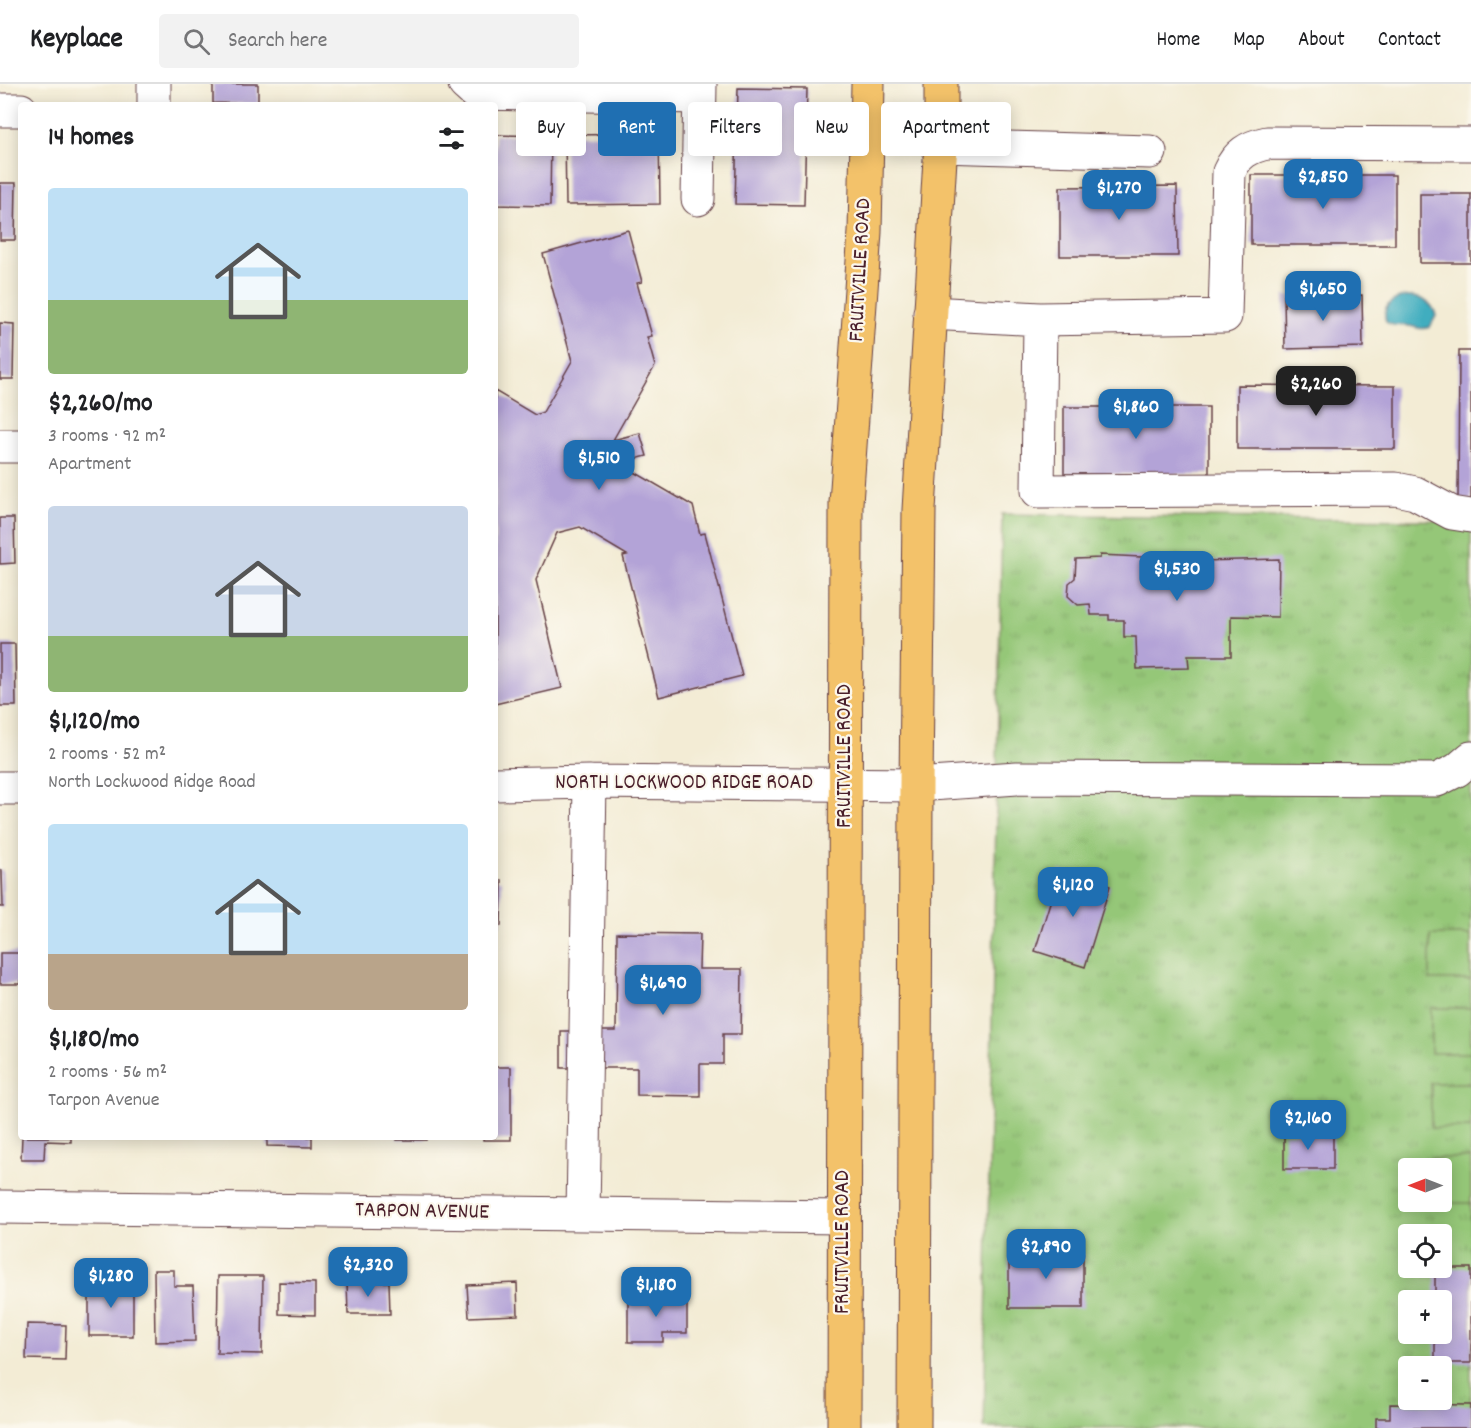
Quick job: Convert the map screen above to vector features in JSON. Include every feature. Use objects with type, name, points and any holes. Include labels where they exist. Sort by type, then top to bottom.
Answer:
[{"type":"main road","name":"FRUITVILLE ROAD","points":[[844,1428],[846,503],[865,232],[868,84]]},
{"type":"main road","points":[[941,84],[941,102]]},
{"type":"main road","points":[[914,1428],[919,510],[939,156]]},
{"type":"street","points":[[154,84],[154,102]]},
{"type":"street","points":[[465,84],[476,93],[700,90],[698,199]]},
{"type":"street","points":[[0,110],[18,110]]},
{"type":"street","points":[[930,313],[1041,319],[1225,316],[1229,172],[1233,163],[1245,149],[1267,142],[1471,144]]},
{"type":"street","points":[[1011,148],[1150,152]]},
{"type":"street","points":[[1041,319],[1038,491],[1396,489],[1415,493],[1452,513],[1471,516]]},
{"type":"street","points":[[0,446],[18,446]]},
{"type":"street","name":"NORTH LOCKWOOD RIDGE ROAD","points":[[498,784],[590,782],[916,785],[1017,778],[1437,780],[1457,770],[1471,758]]},
{"type":"street","points":[[583,1214],[590,782]]},
{"type":"street","points":[[0,788],[18,788]]},
{"type":"street","name":"TARPON AVENUE","points":[[0,1207],[843,1216]]},
{"type":"green space","points":[[1002,514],[1471,521],[1471,1428],[984,1428]]},
{"type":"green space","points":[[1430,935],[1471,935],[1471,980],[1430,980]]},
{"type":"green space","points":[[1431,1008],[1471,1008],[1471,1053],[1431,1053]]},
{"type":"green space","points":[[1431,1083],[1471,1083],[1471,1128],[1431,1128]]},
{"type":"green space","points":[[1452,1158],[1471,1158],[1471,1203],[1452,1203]]},
{"type":"water","points":[[1404,297],[1415,297],[1429,303],[1436,316],[1430,327],[1392,325],[1386,322],[1385,312],[1388,305]]},
{"type":"building","points":[[213,84],[258,84],[258,102],[213,102]]},
{"type":"building","points":[[738,88],[807,89],[807,102],[794,102],[794,156],[805,156],[804,205],[735,204],[736,156],[782,156],[782,102],[738,102]]},
{"type":"building","points":[[498,135],[516,135],[516,156],[551,156],[550,206],[498,205]]},
{"type":"building","points":[[586,135],[598,135],[598,156],[659,156],[660,204],[566,205],[565,156],[586,156]]},
{"type":"building","points":[[1251,175],[1395,175],[1395,245],[1251,245]]},
{"type":"building","points":[[0,183],[16,183],[15,240],[0,240]]},
{"type":"building","points":[[1177,186],[1178,256],[1060,256],[1060,187]]},
{"type":"building","points":[[1420,194],[1471,194],[1471,263],[1420,263]]},
{"type":"building","points":[[628,230],[642,282],[637,283],[652,336],[647,337],[655,366],[613,440],[640,433],[647,456],[619,463],[693,506],[700,534],[705,533],[742,676],[659,697],[623,556],[627,555],[580,527],[557,533],[536,580],[562,688],[498,703],[498,393],[535,415],[543,412],[572,361],[543,254]]},
{"type":"building","points":[[1362,295],[1363,347],[1285,349],[1284,296]]},
{"type":"building","points":[[0,323],[14,324],[13,379],[0,379]]},
{"type":"building","points":[[1459,351],[1471,351],[1471,500],[1458,500]]},
{"type":"building","points":[[1237,385],[1395,386],[1395,449],[1237,449]]},
{"type":"building","points":[[1064,407],[1209,407],[1209,474],[1064,474]]},
{"type":"building","points":[[0,518],[14,518],[15,563],[0,564]]},
{"type":"building","points":[[1100,555],[1162,558],[1163,562],[1279,559],[1278,617],[1231,616],[1231,656],[1188,656],[1189,668],[1137,669],[1136,637],[1124,637],[1124,620],[1109,620],[1109,615],[1091,615],[1090,604],[1078,605],[1068,596],[1069,583],[1075,578],[1076,559],[1100,558]]},
{"type":"building","points":[[0,644],[15,644],[16,706],[0,706]]},
{"type":"building","points":[[0,870],[2,870],[3,907],[0,907]]},
{"type":"building","points":[[1060,870],[1110,886],[1085,967],[1035,951]]},
{"type":"building","points":[[498,880],[502,880],[501,926],[498,926]]},
{"type":"building","points":[[617,933],[700,934],[699,969],[742,969],[741,1034],[723,1034],[723,1064],[700,1064],[700,1096],[637,1095],[637,1068],[561,1068],[561,1031],[616,1031]]},
{"type":"building","points":[[0,953],[18,953],[18,984],[0,984]]},
{"type":"building","points":[[498,1067],[511,1067],[511,1140],[498,1140]]},
{"type":"building","points":[[1284,1133],[1333,1133],[1333,1169],[1284,1169]]},
{"type":"building","points":[[22,1140],[71,1140],[71,1142],[45,1141],[44,1159],[21,1159]]},
{"type":"building","points":[[267,1140],[312,1140],[312,1147],[267,1146]]},
{"type":"building","points":[[1009,1253],[1083,1253],[1083,1308],[1009,1308]]},
{"type":"building","points":[[1452,1268],[1471,1268],[1471,1363],[1452,1363],[1452,1356],[1435,1356],[1435,1344],[1452,1344],[1452,1290],[1435,1290],[1435,1278],[1452,1278]]},
{"type":"building","points":[[154,1270],[174,1270],[174,1286],[193,1286],[195,1341],[155,1342]]},
{"type":"building","points":[[218,1276],[263,1276],[262,1354],[217,1353]]},
{"type":"building","points":[[89,1282],[133,1282],[133,1336],[89,1336]]},
{"type":"building","points":[[279,1282],[315,1283],[315,1315],[279,1314]]},
{"type":"building","points":[[347,1282],[389,1282],[390,1314],[348,1314]]},
{"type":"building","points":[[517,1283],[518,1315],[469,1317],[467,1285]]},
{"type":"building","points":[[628,1296],[687,1297],[687,1333],[663,1333],[663,1342],[628,1342]]},
{"type":"building","points":[[27,1324],[66,1325],[65,1360],[26,1359]]},
{"type":"building","points":[[1390,1404],[1398,1404],[1398,1410],[1452,1410],[1452,1405],[1471,1405],[1471,1428],[1376,1428],[1376,1418],[1390,1418]]}]
